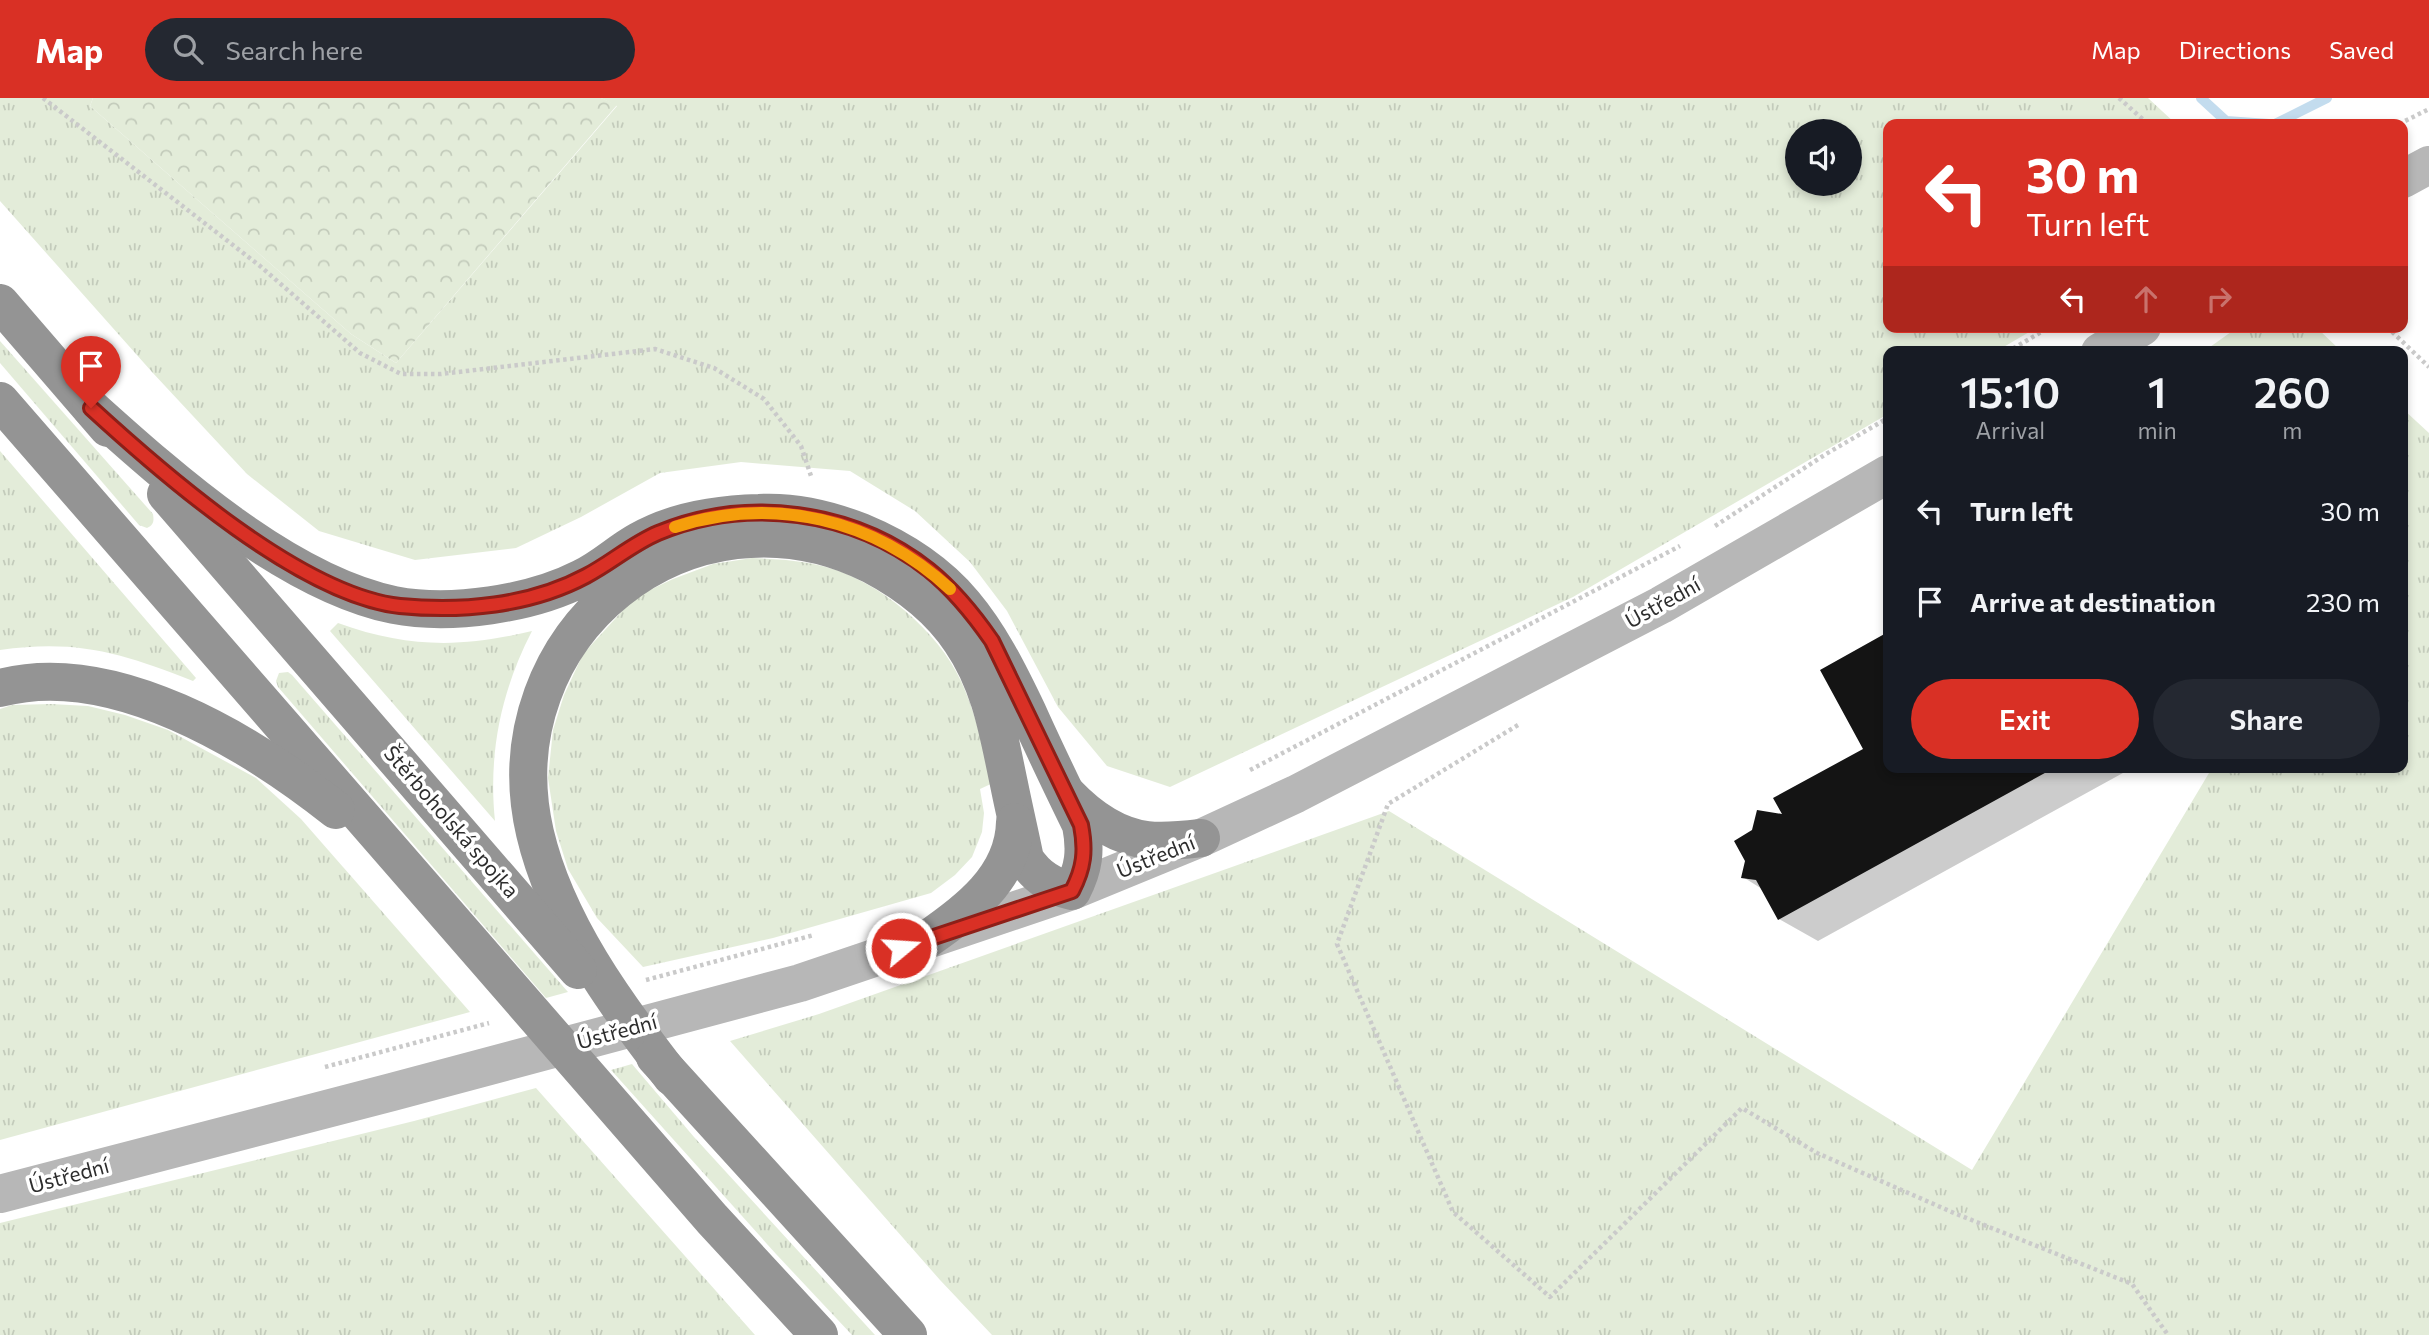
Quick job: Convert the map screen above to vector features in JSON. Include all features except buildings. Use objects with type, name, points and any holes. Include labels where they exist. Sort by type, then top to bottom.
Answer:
[{"type":"highway","name":"Štěrboholská spojka","points":[[0,303],[672,1077],[908,1335]]},
{"type":"highway","points":[[0,401],[712,1219],[819,1335]]},
{"type":"highway","points":[[91,408],[195,497],[282,558],[324,581],[365,597],[397,605],[468,607],[502,604],[532,597],[582,579],[650,536],[720,516],[776,512],[825,520],[856,530],[906,553],[953,591],[974,615],[992,641],[1081,825],[1085,858],[1081,874],[1072,891],[1053,886],[1033,870],[1025,859],[991,700],[977,668],[960,640],[940,615],[915,592],[854,556],[821,545],[780,538],[740,539],[708,544],[677,554],[623,584],[606,598],[575,635],[545,688],[532,734],[530,783],[535,832],[548,872],[577,936],[604,986],[672,1077]]},
{"type":"highway","points":[[0,688],[40,682],[94,685],[136,697],[182,715],[229,739],[298,782],[371,838],[414,877]]},
{"type":"highway","points":[[1065,792],[1083,811],[1104,824],[1135,837],[1169,841],[1201,838]]},
{"type":"highway","points":[[926,940],[958,918],[996,878],[1011,848],[1016,813]]},
{"type":"street","points":[[2408,176],[2429,165]]},
{"type":"street","points":[[2110,346],[2132,333]]},
{"type":"street","name":"Ústřední","points":[[0,1194],[800,983],[1072,891],[1201,838],[1296,794],[1661,605],[1883,477]]},
{"type":"path","points":[[43,98],[260,266],[360,353],[401,374],[441,374],[655,349],[714,368],[764,399],[801,446],[825,520]]},
{"type":"path","points":[[2119,98],[2142,119]]},
{"type":"path","points":[[2408,120],[2429,109]]},
{"type":"path","points":[[2017,346],[2040,333]]},
{"type":"path","points":[[2393,333],[2407,346]]},
{"type":"path","points":[[2408,347],[2429,367]]},
{"type":"path","points":[[1712,528],[1826,454],[1883,421]]},
{"type":"path","points":[[1240,775],[1689,542]]},
{"type":"path","points":[[1528,720],[1388,804],[1337,944],[1453,1212],[1550,1297],[1742,1108],[1817,1153],[1954,1213],[2132,1284],[2168,1335]]},
{"type":"path","points":[[778,945],[816,934]]},
{"type":"green space","points":[[0,98],[93,98],[90,106],[351,334],[396,363],[617,106],[601,98],[2148,98],[2171,119],[1883,119],[1883,333],[2028,333],[2005,346],[1883,346],[1883,417],[1573,597],[1170,787],[1107,766],[1058,707],[1007,611],[970,562],[915,511],[850,471],[741,462],[660,473],[581,517],[516,548],[415,560],[319,531],[247,474],[0,201]]},
{"type":"green space","points":[[93,98],[601,98],[617,105],[396,363],[351,334],[90,106]]},
{"type":"green space","points":[[2230,333],[2322,333],[2336,346],[2211,346]]},
{"type":"green space","points":[[0,341],[153,514],[151,526],[147,528],[139,525],[0,363]]},
{"type":"green space","points":[[2408,414],[2429,433],[2429,1335],[992,1335],[940,1280],[730,1041],[819,1014],[1389,811],[1972,1170],[2209,773],[2408,773]]},
{"type":"green space","points":[[0,451],[196,678],[193,681],[144,663],[99,651],[53,646],[0,650]]},
{"type":"green space","points":[[752,558],[807,563],[846,574],[905,610],[938,644],[951,662],[966,693],[993,783],[980,789],[984,813],[982,832],[972,857],[955,875],[931,893],[773,938],[643,967],[597,918],[568,869],[556,831],[548,778],[553,730],[564,695],[583,654],[635,597],[713,564]]},
{"type":"green space","points":[[338,623],[388,637],[435,643],[458,643],[532,631],[512,677],[499,723],[493,771],[495,821],[330,631]]},
{"type":"green space","points":[[288,672],[568,992],[546,998],[278,687],[276,681],[279,673]]},
{"type":"green space","points":[[12,705],[88,706],[168,730],[256,778],[301,819],[470,1012],[0,1140],[0,709]]},
{"type":"green space","points":[[632,1064],[694,1137],[875,1335],[852,1335],[611,1070]]},
{"type":"green space","points":[[536,1088],[755,1335],[0,1335],[0,1223],[414,1121]]},
{"type":"waterway","points":[[2201,98],[2224,119]]},
{"type":"waterway","points":[[2285,119],[2327,98]]},
{"type":"slow traffic","points":[[675,527],[720,516],[748,513],[776,512],[825,520],[876,538],[906,553],[950,589]]},
{"type":"route","points":[[91,408],[195,497],[282,558],[324,581],[365,597],[397,605],[468,607],[502,604],[532,597],[582,579],[639,541],[660,532],[720,516],[748,513],[776,512],[825,520],[876,538],[906,553],[953,591],[992,641],[1081,825],[1085,858],[1081,874],[1072,891],[901,948]]}]
